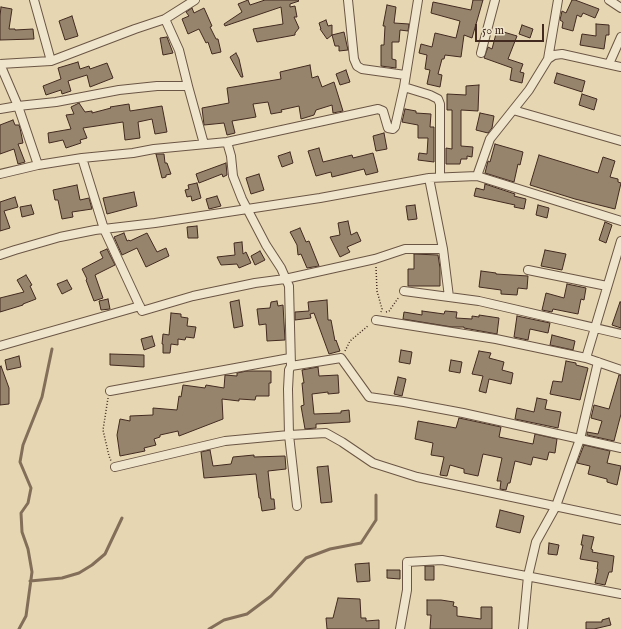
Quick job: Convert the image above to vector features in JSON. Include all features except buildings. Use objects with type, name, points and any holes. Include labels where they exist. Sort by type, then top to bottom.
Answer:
[{"type":"street","points":[[34,0],[50,61]]},
{"type":"street","points":[[38,165],[18,106],[0,64],[50,61],[165,19],[195,0]]},
{"type":"street","points":[[348,0],[354,59],[357,66],[406,75]]},
{"type":"street","points":[[0,174],[38,165],[82,158],[227,142],[378,109],[382,111],[388,128],[394,129],[396,127],[404,87],[418,0]]},
{"type":"street","points":[[481,53],[495,0]]},
{"type":"street","points":[[477,176],[490,139],[529,90],[548,59],[558,0]]},
{"type":"street","points":[[609,0],[621,8]]},
{"type":"street","points":[[165,19],[179,50],[204,144]]},
{"type":"street","points":[[609,64],[621,37]]},
{"type":"street","points":[[548,59],[554,55],[562,54],[621,66]]},
{"type":"street","points":[[0,109],[56,102],[119,90],[157,86],[188,86]]},
{"type":"street","points":[[404,87],[438,99],[440,104],[440,177]]},
{"type":"street","points":[[513,110],[621,141]]},
{"type":"street","points":[[227,142],[231,156],[233,176],[247,209],[266,245],[281,268],[288,286],[291,362],[288,389],[289,435],[297,506]]},
{"type":"street","points":[[82,158],[104,229],[142,311],[193,296],[255,283],[285,279],[375,259],[405,249],[443,249]]},
{"type":"street","points":[[0,255],[60,237],[104,229],[320,198],[440,177],[477,176],[621,221]]},
{"type":"street","points":[[429,178],[443,249],[449,297]]},
{"type":"street","points":[[586,358],[621,241]]},
{"type":"street","points":[[528,270],[608,286]]},
{"type":"street","points":[[404,291],[480,301],[621,334]]},
{"type":"street","points":[[0,346],[140,306]]},
{"type":"street","points":[[376,320],[496,339],[586,358],[621,370]]},
{"type":"street","points":[[110,391],[291,362],[341,358],[369,397],[456,412],[621,448]]},
{"type":"street","points":[[522,629],[528,576],[536,542],[556,506],[580,440],[598,362]]},
{"type":"street","points":[[115,468],[225,441],[326,433],[373,463],[417,477],[621,520]]},
{"type":"street","points":[[400,629],[407,590],[407,562],[442,560],[621,594]]},
{"type":"path","points":[[375,259],[377,291],[382,309],[379,316],[389,311],[404,291]]},
{"type":"path","points":[[341,358],[350,341],[376,320]]},
{"type":"path","points":[[110,391],[103,430],[109,456],[115,468]]},
{"type":"waterway","points":[[19,629],[26,616],[32,572],[28,549],[22,532],[21,513],[28,503],[31,488],[20,462],[23,445],[42,397],[52,349]]},
{"type":"waterway","points":[[209,629],[224,620],[247,614],[271,596],[306,558],[330,549],[361,543],[376,520],[376,495]]},
{"type":"waterway","points":[[30,581],[62,578],[79,573],[92,565],[105,554],[122,518]]}]
